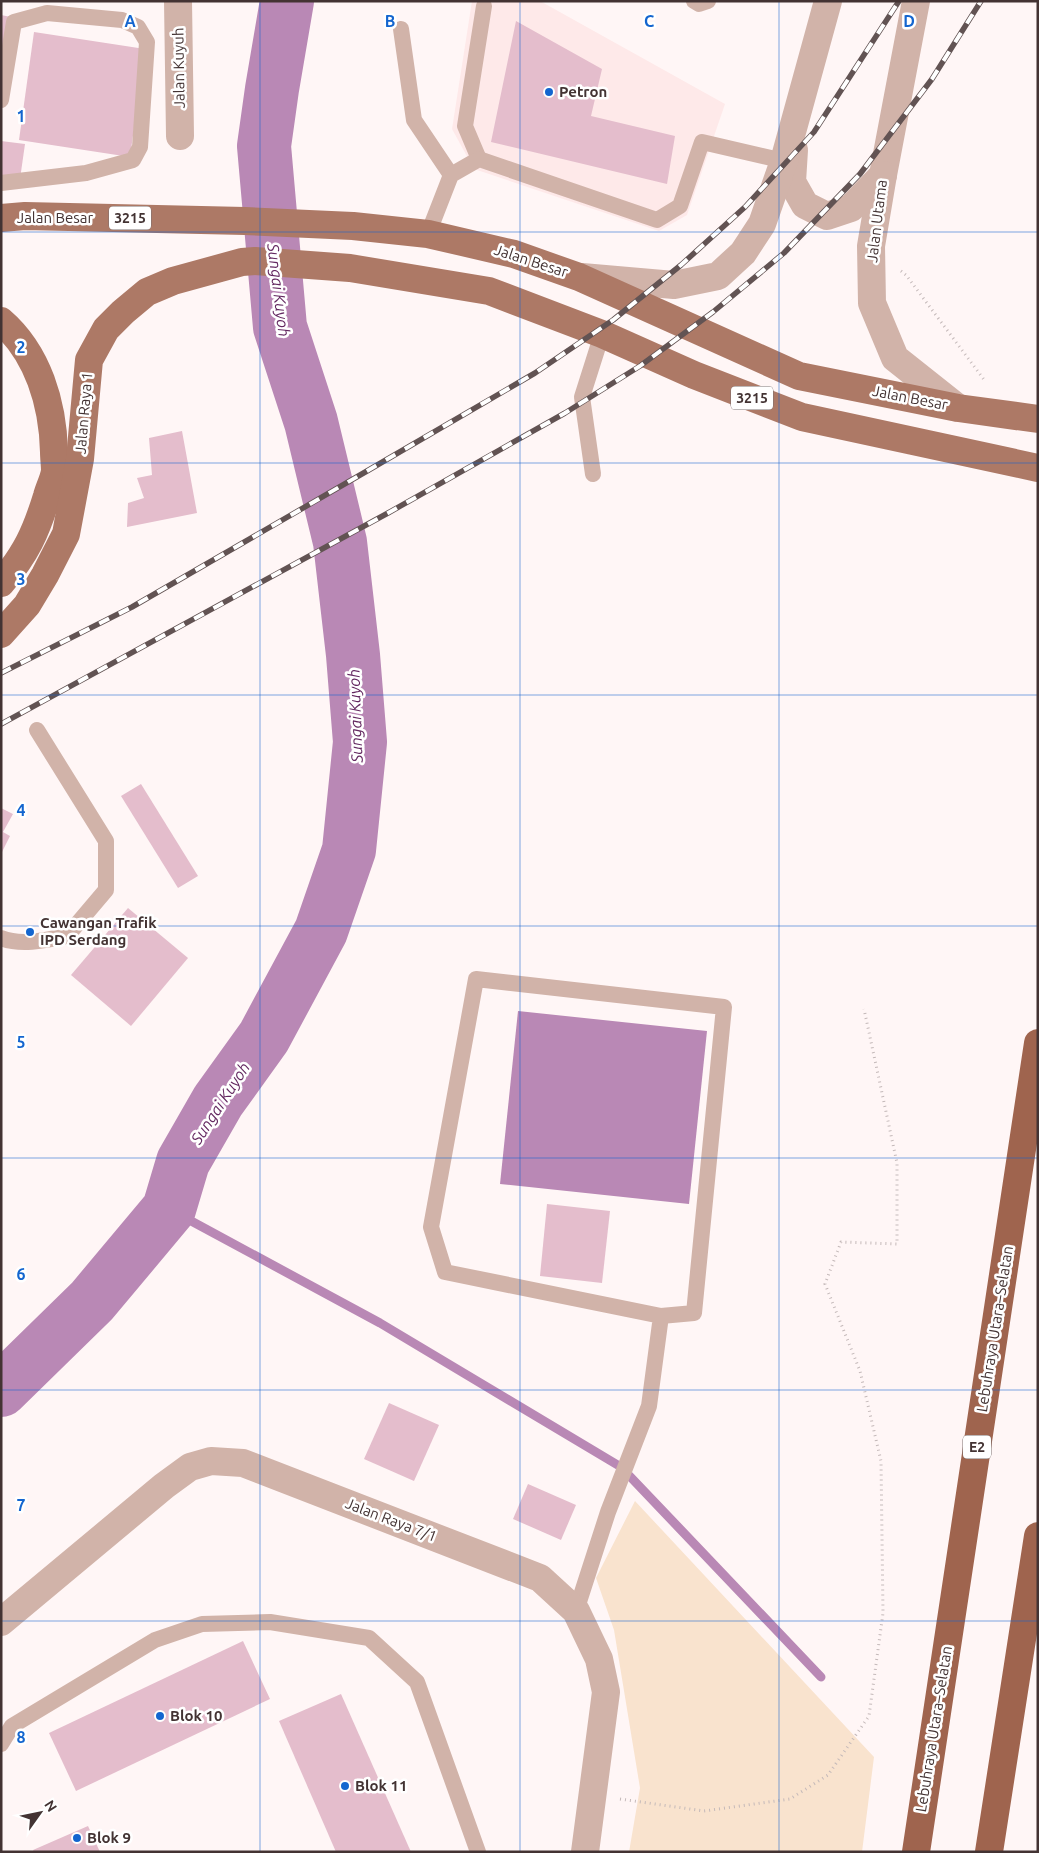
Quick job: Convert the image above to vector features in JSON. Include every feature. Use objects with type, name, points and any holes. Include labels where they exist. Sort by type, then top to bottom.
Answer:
[{"type":"highway","name":"Lebuhraya Utara–Selatan","points":[[916,1852],[1038,1043]]},
{"type":"highway","points":[[989,1852],[1038,1536]]},
{"type":"main road","name":"Jalan Besar","points":[[1,218],[25,216],[236,221],[353,226],[428,234],[514,254],[579,277],[799,376],[958,408],[1037,419]]},
{"type":"main road","name":"Jalan Raya 1","points":[[1,634],[26,605],[45,575],[66,534],[80,459],[89,360],[106,329],[147,292],[173,281],[242,262],[255,261],[350,268],[489,292],[602,334]]},
{"type":"main road","name":"Jalan Raya 1","points":[[1,321],[11,329],[30,356],[46,394],[54,433],[55,471],[36,531],[16,566],[1,583]]},
{"type":"main road","name":"3215","points":[[602,334],[694,375],[802,417],[1032,467]]},
{"type":"street","name":"Jalan Kuyuh","points":[[178,1],[180,136]]},
{"type":"street","points":[[579,277],[674,285],[718,276],[743,253],[762,224],[784,161],[828,1]]},
{"type":"street","name":"Jalan Utama","points":[[916,1],[871,246],[872,303],[895,358],[958,408]]},
{"type":"street","points":[[797,114],[792,182],[805,205],[827,216],[851,208],[883,175]]},
{"type":"street","name":"Jalan Raya 7/1","points":[[1,1622],[164,1486],[190,1467],[211,1461],[243,1463],[540,1578],[576,1611],[599,1659],[606,1692],[585,1852]]},
{"type":"lane","points":[[694,1],[699,4],[708,1]]},
{"type":"lane","points":[[484,6],[465,126],[479,159],[657,220],[680,206],[702,142],[784,161]]},
{"type":"lane","points":[[1,100],[14,22],[47,13],[122,20],[138,27],[147,42],[140,147],[133,160],[86,173],[1,183]]},
{"type":"lane","points":[[401,30],[414,120],[451,175]]},
{"type":"lane","points":[[428,234],[451,175],[479,159]]},
{"type":"lane","points":[[593,474],[582,397],[602,334]]},
{"type":"lane","points":[[1,938],[39,941],[67,936],[106,890],[106,841],[37,730]]},
{"type":"lane","points":[[476,979],[724,1006],[694,1313],[661,1316],[445,1272],[431,1227],[476,979]]},
{"type":"lane","points":[[576,1611],[608,1512],[649,1406],[661,1316]]},
{"type":"lane","points":[[1,1744],[12,1726],[155,1640],[202,1624],[270,1622],[369,1638],[417,1682],[478,1852]]},
{"type":"path","points":[[871,246],[906,275],[982,377],[1004,414]]},
{"type":"path","points":[[592,1794],[704,1811],[790,1799],[828,1775],[869,1716],[883,1613],[881,1461],[860,1372],[825,1284],[841,1242],[896,1244],[897,1163],[864,1009]]},
{"type":"shaded area","points":[[472,1],[540,1],[725,104],[687,215],[659,231],[474,169],[452,129]]},
{"type":"shaded area","points":[[518,1011],[707,1031],[689,1204],[500,1184]]},
{"type":"shaded area","points":[[635,1501],[874,1757],[862,1852],[629,1852],[640,1788],[614,1630],[596,1578]]},
{"type":"building","points":[[1,15],[11,17],[1,83]]},
{"type":"building","name":"Petron","points":[[516,21],[602,69],[591,116],[675,136],[667,184],[491,142]]},
{"type":"building","points":[[34,32],[145,49],[130,157],[19,140]]},
{"type":"building","points":[[1,141],[25,144],[20,179],[1,177]]},
{"type":"building","points":[[182,431],[197,513],[127,527],[128,503],[144,498],[137,478],[152,475],[149,438]]},
{"type":"building","points":[[141,784],[198,876],[178,888],[121,796]]},
{"type":"building","points":[[1,808],[13,814],[3,832],[10,836],[1,854]]},
{"type":"building","points":[[128,908],[188,958],[131,1026],[71,975]]},
{"type":"building","points":[[547,1204],[610,1211],[602,1283],[540,1276]]},
{"type":"building","points":[[389,1403],[439,1425],[414,1481],[364,1459]]},
{"type":"building","points":[[528,1484],[576,1505],[561,1540],[513,1519]]},
{"type":"building","name":"Blok 10","points":[[243,1641],[270,1699],[76,1791],[49,1733]]},
{"type":"building","name":"Blok 11","points":[[341,1694],[411,1852],[336,1852],[279,1721]]},
{"type":"building","name":"Blok 9","points":[[88,1826],[100,1852],[34,1852],[33,1850]]},
{"type":"waterway","name":"Sungai Kuyoh","points":[[1,1390],[92,1301],[169,1209],[183,1162],[218,1101],[264,1037],[321,931],[349,850],[360,742],[353,655],[340,542],[311,422],[280,327],[264,146],[287,1]]},
{"type":"waterway","points":[[169,1209],[380,1323],[621,1467],[821,1677]]},
{"type":"railway","points":[[1,673],[132,607],[535,373],[613,320],[681,265],[745,207],[814,132],[899,1]]},
{"type":"railway","points":[[1,724],[388,513],[565,413],[640,366],[713,312],[784,253],[860,174],[932,79],[981,1]]},
{"type":"place","name":"Petron","points":[[549,92]]},
{"type":"place","name":"Cawangan Trafik IPD Serdang","points":[[30,932]]},
{"type":"place","name":"Blok 10","points":[[160,1716]]},
{"type":"place","name":"Blok 11","points":[[345,1786]]},
{"type":"place","name":"Blok 9","points":[[77,1838]]}]
